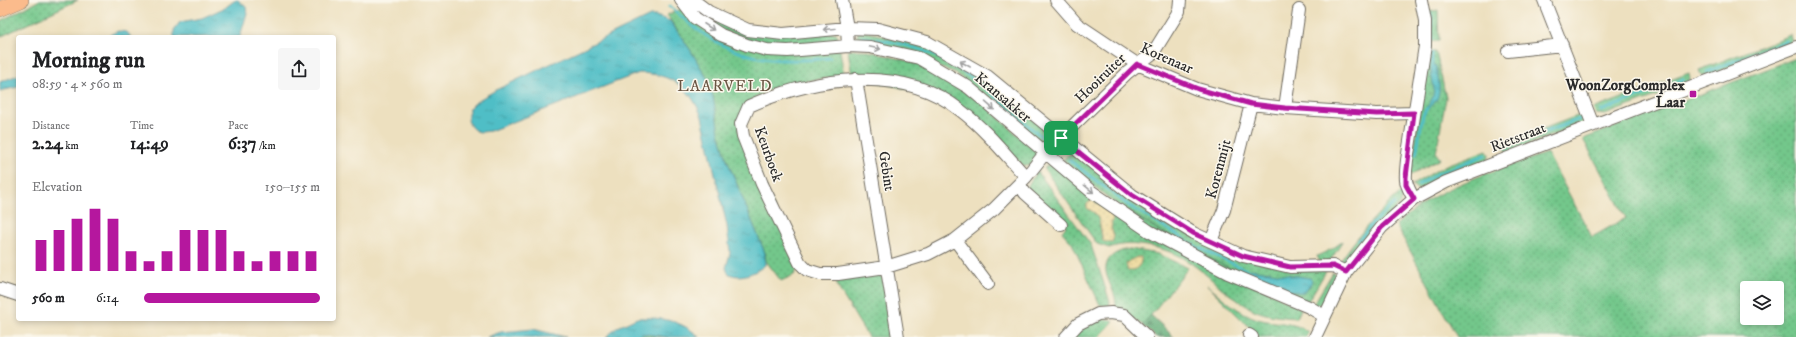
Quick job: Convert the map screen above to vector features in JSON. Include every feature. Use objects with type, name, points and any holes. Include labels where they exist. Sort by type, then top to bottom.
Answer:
[{"type":"main road","points":[[0,9],[21,0]]},
{"type":"street","name":"Kransakker","points":[[681,0],[695,18],[721,35],[747,45],[788,51],[848,46],[870,47],[919,58],[968,87],[1092,192],[1149,230],[1228,273],[1309,307],[1324,316]]},
{"type":"street","name":"Kransakker","points":[[693,0],[709,12],[748,30],[783,34],[847,28],[878,29],[927,42],[987,76],[1132,195],[1193,233],[1243,256],[1290,267],[1333,266],[1346,272]]},
{"type":"street","points":[[842,0],[847,28],[848,46]]},
{"type":"street","name":"Korenaar","points":[[1056,0],[1077,24],[1137,64],[1198,89],[1251,104],[1285,108],[1377,114],[1414,113]]},
{"type":"street","name":"Hooiruiter","points":[[1061,138],[1137,64],[1153,52],[1179,11],[1180,0]]},
{"type":"street","points":[[1414,199],[1406,185],[1406,177],[1414,113],[1425,46],[1425,21],[1421,0]]},
{"type":"street","points":[[1544,0],[1593,125]]},
{"type":"street","points":[[1285,108],[1299,10]]},
{"type":"street","points":[[1508,51],[1562,45]]},
{"type":"street","name":"Rietstraat","points":[[1315,337],[1346,272],[1382,227],[1414,199],[1446,182],[1796,47]]},
{"type":"street","name":"Keurboek","points":[[1061,138],[1046,152],[1022,181],[994,208],[955,240],[928,254],[886,268],[838,274],[820,274],[807,270],[800,263],[762,184],[743,136],[741,124],[749,106],[770,96],[826,82],[856,79],[903,84],[931,92],[959,109],[990,136],[1022,181],[1025,193],[1061,225]]},
{"type":"street","name":"Gebint","points":[[856,79],[898,337]]},
{"type":"street","name":"Korenmijt","points":[[1211,241],[1224,210],[1251,104]]},
{"type":"street","points":[[955,240],[988,284]]},
{"type":"street","points":[[0,289],[16,294]]},
{"type":"street","points":[[1066,337],[1078,324],[1098,314],[1111,313],[1124,315],[1147,337]]},
{"type":"green space","points":[[40,0],[78,0],[0,37],[0,21]]},
{"type":"green space","points":[[687,2],[738,30],[836,33],[838,36],[834,43],[785,48],[760,45],[712,26]]},
{"type":"green space","points":[[681,9],[721,40],[840,50],[844,76],[798,82],[764,92],[751,102],[739,120],[798,268],[794,275],[781,281],[766,261],[765,253],[727,160],[719,132],[713,97],[708,80],[667,15]]},
{"type":"green space","points":[[1438,10],[1439,41],[1429,42],[1428,12]]},
{"type":"green space","points":[[863,31],[934,48],[992,86],[1044,129],[1049,137],[1045,143],[1042,143],[954,72],[860,42],[856,39],[858,32]]},
{"type":"green space","points":[[1790,35],[1792,40],[1789,45],[1707,76],[1701,75],[1699,70]]},
{"type":"green space","points":[[848,50],[864,50],[924,65],[982,103],[1039,154],[1029,166],[1023,165],[955,101],[852,76]]},
{"type":"green space","points":[[1428,52],[1436,52],[1446,98],[1436,153],[1440,159],[1410,175]]},
{"type":"green space","points":[[1796,58],[1796,337],[1457,337],[1396,225],[1430,199],[1458,185],[1487,173],[1547,153],[1592,237],[1626,218],[1583,139]]},
{"type":"green space","points":[[1689,73],[1690,78],[1688,84],[1605,115],[1596,114],[1593,109]]},
{"type":"green space","points":[[1585,113],[1586,118],[1581,124],[1509,152],[1505,150],[1503,144]]},
{"type":"green space","points":[[1487,150],[1489,155],[1488,160],[1418,190],[1412,185],[1444,166]]},
{"type":"green space","points":[[1069,154],[1075,156],[1213,248],[1326,270],[1325,273],[1307,303],[1194,252],[1112,201],[1063,160]],"holes":[[[1269,272],[1309,278],[1301,292],[1292,291],[1249,273]]]},
{"type":"green space","points":[[1048,165],[1055,166],[1082,187],[1301,309],[1297,318],[1268,315],[1252,309],[1238,301],[1192,264],[1165,250],[1133,244],[1119,245],[1109,248],[1097,244],[1045,170],[1045,167]],"holes":[[[1095,213],[1111,222],[1111,228],[1114,236],[1102,238],[1099,220]]]},
{"type":"green space","points":[[1036,172],[1038,172],[1091,245],[1110,302],[1109,306],[1100,305],[1072,243],[1062,232],[1066,226],[1028,189],[1028,185]]},
{"type":"green space","points":[[1401,192],[1403,196],[1401,203],[1345,264],[1338,265],[1367,226]]},
{"type":"green space","points":[[1343,241],[1330,261],[1320,262],[1317,256],[1332,249]]},
{"type":"green space","points":[[1130,249],[1158,254],[1188,268],[1143,325],[1117,310],[1115,297],[1106,270],[1106,265],[1111,257],[1119,252]]},
{"type":"green space","points":[[1333,272],[1338,277],[1329,296],[1323,303],[1313,305]]},
{"type":"green space","points":[[878,274],[883,278],[893,337],[868,337],[837,286],[837,278]]},
{"type":"green space","points":[[1207,285],[1218,295],[1244,313],[1264,321],[1291,324],[1303,328],[1308,332],[1306,337],[1259,337]]},
{"type":"green space","points":[[1151,315],[1174,337],[1156,337],[1142,325]]},
{"type":"green space","points":[[1108,319],[1114,321],[1099,337],[1071,337],[1079,329],[1088,324]]},
{"type":"green space","points":[[645,334],[668,337],[634,337]]},
{"type":"sand","points":[[1092,200],[1113,216],[1111,228],[1114,236],[1112,243],[1103,241],[1099,220],[1095,213],[1087,208],[1087,204]]},
{"type":"sand","points":[[1137,257],[1141,257],[1141,263],[1136,269],[1128,271],[1126,264]]},
{"type":"water","points":[[238,0],[246,7],[247,13],[241,35],[174,35],[174,30],[180,22],[202,18],[226,7]]},
{"type":"water","points":[[650,16],[656,16],[670,21],[691,51],[708,80],[713,97],[719,132],[727,160],[765,253],[765,265],[757,271],[747,275],[732,275],[728,273],[726,268],[730,253],[727,226],[702,117],[692,98],[685,90],[670,79],[651,74],[639,73],[490,131],[477,131],[470,126],[468,114],[472,106],[483,97]]},
{"type":"water","points":[[118,31],[127,32],[129,35],[109,35]]},
{"type":"water","points":[[1432,63],[1436,66],[1439,91],[1436,101],[1425,110],[1432,99],[1434,91],[1431,71]]},
{"type":"water","points":[[16,76],[16,87],[0,91],[0,82]]},
{"type":"water","points":[[1250,269],[1310,278],[1312,280],[1310,285],[1303,292],[1291,291],[1276,286],[1249,273],[1247,271]]},
{"type":"water","points":[[637,318],[654,318],[678,323],[699,337],[668,337],[645,334],[634,337],[606,337],[618,327]]},
{"type":"water","points":[[533,329],[566,337],[487,337],[501,332]]},
{"type":"waterway","points":[[670,6],[688,23],[706,36],[724,46],[743,53],[762,58],[783,60],[830,58]]},
{"type":"waterway","points":[[1431,14],[1432,40]]},
{"type":"waterway","points":[[862,37],[913,47],[942,59],[982,85],[1043,138]]},
{"type":"waterway","points":[[1707,72],[1786,41]]},
{"type":"waterway","points":[[1432,53],[1432,66]]},
{"type":"waterway","points":[[1601,111],[1683,80]]},
{"type":"waterway","points":[[1416,154],[1423,115],[1427,108]]},
{"type":"waterway","points":[[1506,147],[1580,119]]},
{"type":"waterway","points":[[1418,185],[1437,174],[1485,155]]},
{"type":"waterway","points":[[1069,160],[1128,205],[1197,247],[1251,272]]},
{"type":"waterway","points":[[1359,240],[1373,223],[1395,203]]},
{"type":"place","name":"WoonZorgComplex Laar","points":[[1693,94]]},
{"type":"district","name":"LAARVELD","points":[[725,85]]},
{"type":"route","points":[[1137,64],[1198,89],[1251,104],[1285,108],[1377,114],[1414,113],[1407,160],[1406,185],[1414,199],[1382,227],[1346,272],[1333,266],[1290,267],[1243,256],[1193,233],[1132,195],[1061,138],[1137,64]]}]
